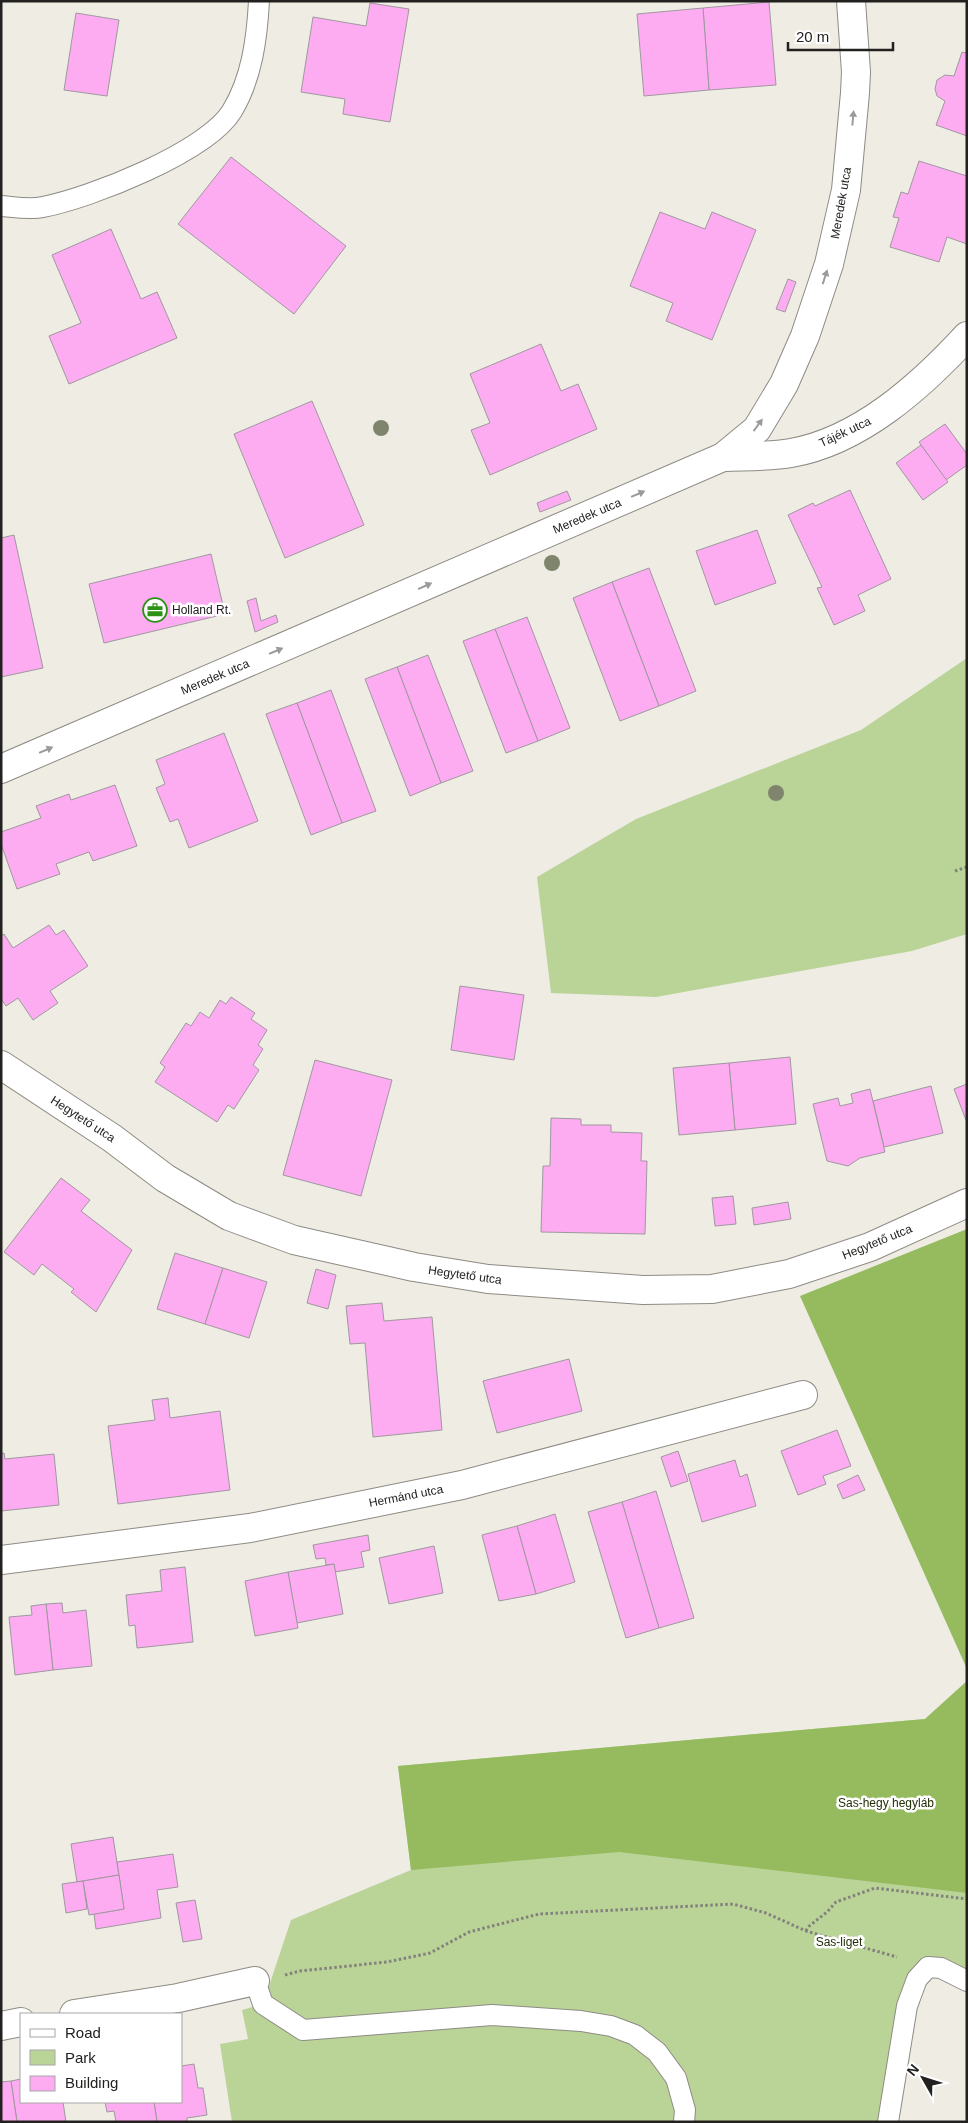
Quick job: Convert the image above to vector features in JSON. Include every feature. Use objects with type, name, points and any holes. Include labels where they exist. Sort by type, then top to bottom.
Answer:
[{"type":"street","name":"Meredek utca","points":[[1,769],[723,458],[757,429],[784,384],[805,336],[829,264],[846,190],[856,72],[851,1]]},
{"type":"street","name":"Tájék utca","points":[[723,458],[792,453],[831,440],[868,423],[947,358],[967,336]]},
{"type":"street","name":"Hegytető utca","points":[[1,1065],[112,1138],[165,1178],[229,1216],[294,1240],[414,1267],[488,1279],[643,1290],[712,1289],[789,1274],[870,1247],[967,1203]]},
{"type":"street","name":"Hermánd utca","points":[[1,1560],[250,1528],[462,1485],[803,1395]]},
{"type":"street","points":[[80,2013],[178,1998],[255,1981]]},
{"type":"street","points":[[1,2026],[20,2022]]},
{"type":"lane","points":[[1,206],[41,208],[120,182],[188,150],[216,130],[232,111],[248,74],[255,41],[260,1]]},
{"type":"lane","points":[[888,2122],[907,2006],[917,1979],[928,1967],[941,1968],[967,1981]]},
{"type":"lane","points":[[255,1981],[263,2004],[303,2030],[492,2015],[581,2021],[611,2026],[635,2035],[657,2052],[676,2078],[685,2110],[684,2122]]},
{"type":"path","points":[[955,871],[967,867]]},
{"type":"path","points":[[806,1931],[836,1902],[875,1888],[967,1899]]},
{"type":"path","points":[[255,1981],[300,1971],[388,1962],[430,1953],[469,1932],[540,1914],[732,1904],[766,1913],[806,1931],[928,1967]]},
{"type":"green space","points":[[967,658],[967,934],[912,951],[656,997],[551,993],[537,877],[636,819],[861,730]]},
{"type":"green space","points":[[967,1229],[967,1669],[800,1296]]},
{"type":"green space","name":"Sas-liget","points":[[967,1681],[967,1981],[928,1967],[878,2122],[232,2122],[220,2044],[248,2039],[242,2010],[263,2004],[291,1920],[411,1870],[398,1766],[925,1719]]},
{"type":"green space","name":"Sas-hegy hegyláb","points":[[967,1681],[967,1893],[619,1852],[411,1870],[398,1766],[925,1719]]},
{"type":"building","points":[[769,2],[776,85],[709,90],[703,8]]},
{"type":"building","points":[[370,3],[409,9],[390,122],[343,114],[345,99],[301,92],[313,17],[366,26]]},
{"type":"building","points":[[703,8],[709,90],[644,96],[637,14]]},
{"type":"building","points":[[76,13],[119,20],[107,96],[64,90]]},
{"type":"building","points":[[962,52],[967,53],[967,136],[936,125],[945,101],[937,96],[935,89],[937,80],[945,75],[954,76]]},
{"type":"building","points":[[231,157],[346,246],[294,314],[178,224]]},
{"type":"building","points":[[919,161],[967,176],[967,244],[947,237],[939,262],[890,247],[899,218],[893,217],[901,192],[908,194]]},
{"type":"building","points":[[660,212],[705,229],[712,212],[756,230],[712,340],[666,321],[673,303],[630,286]]},
{"type":"building","points":[[111,229],[141,299],[157,292],[177,338],[69,384],[49,336],[81,323],[52,255]]},
{"type":"building","points":[[788,279],[796,282],[785,312],[776,309]]},
{"type":"building","points":[[541,344],[561,391],[578,384],[597,429],[490,475],[471,430],[490,423],[470,374]]},
{"type":"building","points":[[312,401],[364,525],[285,558],[234,434]]},
{"type":"building","points":[[945,424],[967,454],[967,465],[946,480],[919,442]]},
{"type":"building","points":[[921,445],[948,482],[923,500],[896,463]]},
{"type":"building","points":[[850,490],[891,579],[858,595],[865,611],[834,625],[817,588],[822,587],[788,515],[813,503],[815,506]]},
{"type":"building","points":[[567,491],[571,500],[540,512],[537,503]]},
{"type":"building","points":[[757,530],[776,583],[715,605],[696,551]]},
{"type":"building","points":[[14,535],[43,668],[1,677],[1,538]]},
{"type":"building","points":[[211,554],[225,614],[104,643],[89,584]]},
{"type":"building","points":[[649,568],[696,691],[659,706],[612,582]]},
{"type":"building","points":[[612,582],[659,706],[620,721],[573,598]]},
{"type":"building","points":[[256,598],[261,621],[276,615],[278,622],[255,632],[247,601]]},
{"type":"building","points":[[527,617],[570,728],[538,741],[495,629]]},
{"type":"building","points":[[495,629],[538,741],[506,753],[463,641]]},
{"type":"building","points":[[428,655],[473,771],[441,783],[397,667]]},
{"type":"building","points":[[397,667],[441,783],[410,796],[365,679]]},
{"type":"building","points":[[331,690],[376,811],[342,823],[297,703]]},
{"type":"building","points":[[297,703],[342,823],[311,835],[266,714]]},
{"type":"building","points":[[224,733],[258,821],[189,848],[178,819],[170,822],[156,788],[165,784],[156,760]]},
{"type":"building","points":[[115,785],[137,846],[93,861],[89,852],[56,864],[60,874],[17,889],[1,844],[1,832],[41,818],[36,806],[69,794],[71,800]]},
{"type":"building","points":[[49,925],[56,935],[64,930],[88,966],[50,991],[58,1003],[33,1020],[18,998],[6,1006],[1,999],[1,936],[4,934],[13,948]]},
{"type":"building","points":[[460,986],[524,995],[514,1060],[451,1050]]},
{"type":"building","points":[[231,997],[255,1013],[251,1019],[267,1030],[258,1045],[263,1049],[253,1065],[259,1070],[234,1109],[228,1105],[217,1122],[155,1082],[165,1067],[160,1063],[186,1023],[191,1026],[200,1012],[209,1018],[220,1000],[226,1004]]},
{"type":"building","points":[[790,1057],[796,1124],[735,1130],[729,1063]]},
{"type":"building","points":[[315,1060],[392,1080],[361,1196],[283,1175]]},
{"type":"building","points":[[729,1063],[735,1130],[679,1135],[673,1068]]},
{"type":"building","points":[[967,1084],[967,1120],[966,1120],[954,1089]]},
{"type":"building","points":[[931,1086],[943,1133],[884,1147],[873,1101]]},
{"type":"building","points":[[870,1089],[885,1152],[860,1158],[848,1166],[827,1161],[813,1104],[838,1098],[840,1106],[853,1103],[851,1094]]},
{"type":"building","points":[[551,1118],[581,1119],[581,1125],[611,1125],[611,1132],[642,1133],[641,1161],[647,1161],[645,1234],[541,1232],[543,1166],[550,1166]]},
{"type":"building","points":[[61,1178],[90,1200],[81,1211],[132,1250],[96,1312],[71,1292],[74,1289],[42,1264],[34,1275],[4,1252]]},
{"type":"building","points":[[733,1196],[736,1224],[715,1226],[712,1198]]},
{"type":"building","points":[[788,1202],[791,1219],[754,1225],[752,1208]]},
{"type":"building","points":[[175,1253],[223,1268],[205,1324],[157,1309]]},
{"type":"building","points":[[223,1268],[267,1282],[249,1338],[205,1324]]},
{"type":"building","points":[[316,1269],[336,1275],[328,1309],[307,1303]]},
{"type":"building","points":[[382,1303],[384,1321],[432,1317],[442,1430],[373,1437],[365,1343],[350,1344],[346,1306]]},
{"type":"building","points":[[569,1359],[582,1411],[497,1433],[483,1381]]},
{"type":"building","points":[[168,1398],[170,1418],[220,1411],[230,1490],[118,1504],[108,1426],[155,1420],[152,1400]]},
{"type":"building","points":[[837,1430],[851,1466],[823,1476],[826,1484],[798,1495],[781,1451]]},
{"type":"building","points":[[678,1451],[688,1481],[671,1487],[661,1457]]},
{"type":"building","points":[[4,1453],[5,1459],[54,1454],[59,1505],[1,1511],[1,1454]]},
{"type":"building","points":[[735,1460],[740,1477],[747,1474],[756,1506],[702,1522],[688,1474]]},
{"type":"building","points":[[858,1475],[865,1490],[843,1499],[837,1485]]},
{"type":"building","points":[[656,1491],[694,1618],[659,1628],[622,1502]]},
{"type":"building","points":[[622,1502],[659,1628],[626,1638],[588,1512]]},
{"type":"building","points":[[555,1514],[575,1582],[536,1594],[517,1526]]},
{"type":"building","points":[[517,1526],[536,1594],[499,1601],[482,1535]]},
{"type":"building","points":[[368,1535],[370,1550],[361,1552],[364,1567],[335,1572],[334,1564],[326,1565],[325,1558],[316,1559],[313,1545]]},
{"type":"building","points":[[434,1546],[443,1593],[389,1604],[379,1558]]},
{"type":"building","points":[[334,1564],[343,1614],[297,1623],[288,1572]]},
{"type":"building","points":[[185,1567],[193,1642],[137,1648],[135,1625],[129,1626],[126,1595],[162,1591],[160,1570]]},
{"type":"building","points":[[288,1572],[298,1628],[255,1636],[245,1581]]},
{"type":"building","points":[[62,1603],[63,1613],[86,1610],[92,1666],[53,1670],[46,1604]]},
{"type":"building","points":[[46,1604],[53,1670],[15,1675],[9,1617],[32,1615],[31,1606]]},
{"type":"building","points":[[113,1837],[119,1875],[77,1882],[71,1844]]},
{"type":"building","points":[[173,1854],[178,1887],[157,1890],[161,1918],[96,1929],[94,1914],[124,1909],[117,1862]]},
{"type":"building","points":[[119,1875],[124,1909],[89,1915],[83,1881]]},
{"type":"building","points":[[83,1881],[87,1909],[66,1913],[62,1884]]},
{"type":"building","points":[[195,1900],[202,1939],[183,1942],[176,1903]]},
{"type":"building","points":[[194,2064],[198,2088],[203,2088],[207,2115],[187,2118],[187,2122],[157,2122],[154,2103],[182,2103],[182,2066]]},
{"type":"building","points":[[20,2079],[20,2103],[63,2103],[66,2122],[17,2122],[11,2081]]},
{"type":"building","points":[[11,2081],[17,2122],[1,2122],[1,2082]]},
{"type":"building","points":[[105,2103],[154,2103],[157,2122],[116,2122],[114,2111],[107,2112]]},
{"type":"place","name":"Holland Rt.","points":[[155,610]]}]
